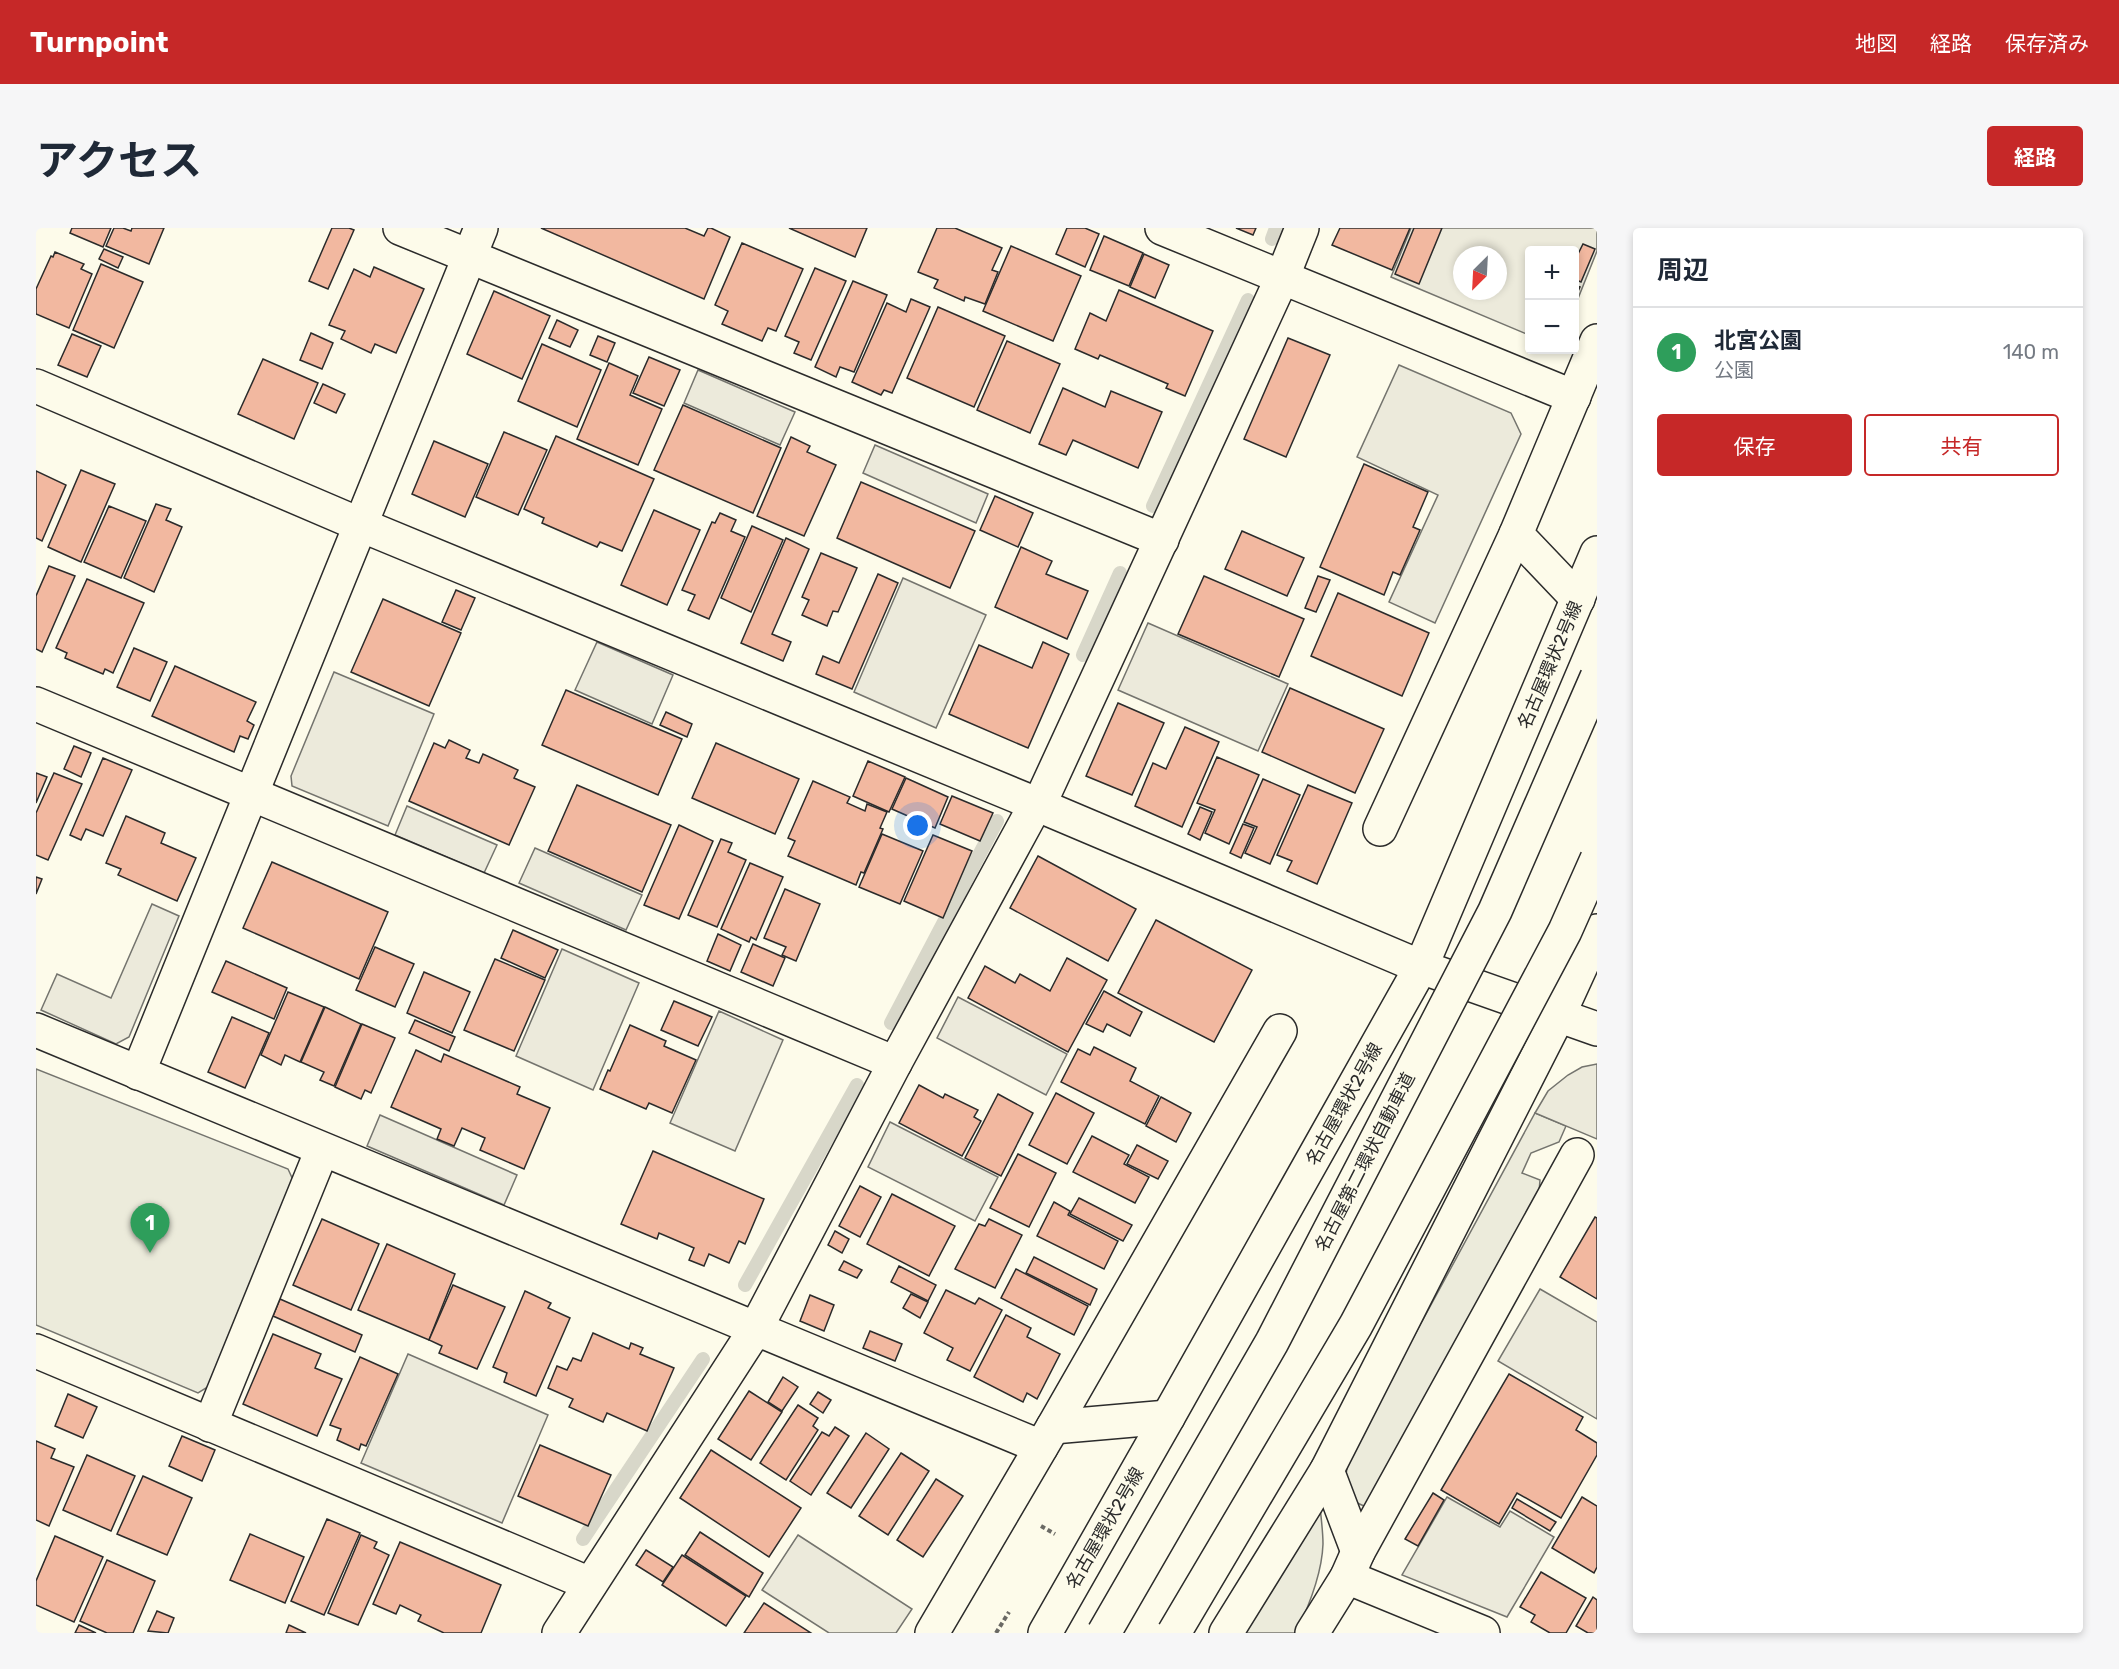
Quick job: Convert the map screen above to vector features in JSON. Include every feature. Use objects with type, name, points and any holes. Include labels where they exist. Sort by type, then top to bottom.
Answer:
[{"type":"main road","points":[[400,228],[1162,540]]},
{"type":"main road","points":[[138,1073],[482,228]]},
{"type":"main road","points":[[1162,228],[1575,398]]},
{"type":"main road","points":[[559,1633],[755,1330],[895,1063],[1037,805],[1162,540],[1282,278],[1302,228]]},
{"type":"main road","points":[[1380,829],[1516,534],[1597,341]]},
{"type":"main road","points":[[36,386],[361,525],[1421,967],[1597,1029]]},
{"type":"main road","points":[[1516,534],[1578,599]]},
{"type":"main road","name":"名古屋環状2号線","points":[[1045,1633],[1421,967],[1597,553]]},
{"type":"main road","name":"名古屋第二環状自動車道","points":[[1104,1633],[1272,1342],[1496,911],[1597,677]]},
{"type":"main road","points":[[36,704],[895,1063]]},
{"type":"main road","points":[[1174,1633],[1356,1325],[1566,931],[1597,859]]},
{"type":"main road","points":[[1226,1633],[1327,1470],[1559,1014],[1597,931]]},
{"type":"main road","points":[[36,1030],[755,1330],[1047,1437],[1168,1417]]},
{"type":"main road","points":[[932,1633],[1280,1031]]},
{"type":"main road","points":[[210,1425],[322,1150]]},
{"type":"main road","points":[[1312,1633],[1577,1155]]},
{"type":"main road","points":[[36,1351],[590,1584]]},
{"type":"main road","points":[[1327,1470],[1352,1564],[1483,1633]]},
{"type":"shaded area","points":[[1411,228],[1597,228],[1597,251],[1579,296],[1579,246],[1525,246],[1525,333],[1391,277]]},
{"type":"shaded area","points":[[1399,365],[1511,413],[1521,434],[1435,623],[1389,602],[1438,495],[1357,457]]},
{"type":"shaded area","points":[[698,370],[795,412],[780,445],[684,403]]},
{"type":"shaded area","points":[[875,445],[988,494],[976,523],[863,473]]},
{"type":"shaded area","points":[[903,578],[986,615],[936,728],[854,692]]},
{"type":"shaded area","points":[[1148,623],[1288,684],[1258,751],[1118,690]]},
{"type":"shaded area","points":[[597,642],[673,675],[652,724],[575,690]]},
{"type":"shaded area","points":[[334,672],[434,714],[388,826],[292,786],[291,776]]},
{"type":"shaded area","points":[[407,806],[497,845],[484,873],[395,835]]},
{"type":"shaded area","points":[[535,848],[642,895],[626,930],[519,883]]},
{"type":"shaded area","points":[[152,904],[179,916],[129,1037],[116,1044],[41,1010],[57,974],[111,998]]},
{"type":"shaded area","points":[[562,949],[639,983],[593,1090],[516,1056]]},
{"type":"shaded area","points":[[958,997],[1067,1054],[1046,1095],[937,1038]]},
{"type":"shaded area","points":[[719,1011],[783,1040],[735,1151],[670,1123]]},
{"type":"shaded area","points":[[1597,1064],[1597,1139],[1535,1113],[1548,1091],[1568,1075],[1582,1067]]},
{"type":"shaded area","points":[[36,1069],[288,1169],[294,1182],[211,1385],[198,1393],[36,1325]]},
{"type":"shaded area","points":[[1535,1113],[1566,1126],[1559,1142],[1531,1153],[1522,1173],[1540,1180],[1539,1192],[1376,1498],[1364,1506],[1355,1502],[1345,1486],[1349,1456]]},
{"type":"shaded area","points":[[380,1115],[517,1175],[504,1205],[367,1146]]},
{"type":"shaded area","points":[[890,1122],[998,1177],[975,1221],[868,1167]]},
{"type":"shaded area","points":[[1540,1289],[1597,1322],[1597,1419],[1498,1361]]},
{"type":"shaded area","points":[[408,1354],[548,1415],[502,1523],[361,1463]]},
{"type":"shaded area","points":[[1447,1497],[1500,1527],[1510,1511],[1554,1537],[1507,1617],[1402,1575]]},
{"type":"shaded area","points":[[1320,1506],[1323,1544],[1320,1567],[1310,1601],[1296,1633],[1236,1633]]},
{"type":"shaded area","points":[[798,1535],[912,1609],[896,1633],[829,1633],[762,1590]]},
{"type":"building","points":[[72,228],[111,228],[103,247],[70,233]]},
{"type":"building","points":[[114,228],[131,231],[132,228],[164,228],[149,264],[106,246]]},
{"type":"building","points":[[332,228],[354,230],[328,289],[309,281]]},
{"type":"building","points":[[541,228],[685,228],[704,236],[708,228],[711,228],[730,237],[704,299]]},
{"type":"building","points":[[789,228],[867,228],[855,257]]},
{"type":"building","points":[[937,228],[955,228],[1002,248],[992,270],[998,272],[985,304],[965,297],[964,301],[934,288],[938,280],[918,272]]},
{"type":"building","points":[[1067,228],[1085,228],[1099,234],[1085,267],[1056,254]]},
{"type":"building","points":[[1236,228],[1256,228],[1253,235]]},
{"type":"building","points":[[1340,228],[1410,228],[1392,270],[1332,245]]},
{"type":"building","points":[[1414,228],[1442,228],[1419,284],[1395,274]]},
{"type":"building","points":[[1104,236],[1143,253],[1129,286],[1090,270]]},
{"type":"building","points":[[742,243],[803,269],[776,331],[768,328],[762,341],[722,324],[728,311],[715,305]]},
{"type":"building","points":[[1583,244],[1595,249],[1581,282],[1579,281],[1579,252]]},
{"type":"building","points":[[1011,246],[1081,276],[1053,341],[983,311]]},
{"type":"building","points":[[104,249],[123,257],[118,268],[99,259]]},
{"type":"building","points":[[55,252],[84,264],[81,269],[92,274],[69,328],[36,314],[36,289]]},
{"type":"building","points":[[1144,254],[1169,265],[1155,298],[1130,287]]},
{"type":"building","points":[[101,264],[143,282],[114,348],[73,330]]},
{"type":"building","points":[[374,267],[424,289],[396,353],[375,344],[371,353],[341,339],[345,331],[329,325],[354,269],[370,277]]},
{"type":"building","points":[[815,268],[846,281],[811,360],[794,353],[799,342],[785,336]]},
{"type":"building","points":[[853,281],[887,295],[854,372],[840,367],[836,377],[815,367]]},
{"type":"building","points":[[1119,290],[1213,331],[1185,396],[1166,388],[1168,384],[1100,355],[1098,359],[1075,349],[1090,313],[1106,321]]},
{"type":"building","points":[[494,291],[550,316],[522,379],[467,354]]},
{"type":"building","points":[[911,299],[930,307],[892,393],[884,390],[881,395],[852,382],[887,303],[906,312]]},
{"type":"building","points":[[938,307],[1005,336],[974,407],[907,378]]},
{"type":"building","points":[[557,320],[578,330],[570,347],[549,338]]},
{"type":"building","points":[[311,333],[333,343],[322,369],[300,360]]},
{"type":"building","points":[[72,334],[101,346],[87,377],[58,365]]},
{"type":"building","points":[[598,336],[615,343],[607,362],[590,355]]},
{"type":"building","points":[[1288,338],[1330,355],[1286,457],[1244,439]]},
{"type":"building","points":[[1007,341],[1060,364],[1030,433],[977,410]]},
{"type":"building","points":[[542,344],[601,370],[577,427],[518,401]]},
{"type":"building","points":[[649,357],[680,370],[664,406],[633,393]]},
{"type":"building","points":[[263,359],[318,383],[294,439],[238,414]]},
{"type":"building","points":[[609,363],[638,376],[630,395],[662,409],[638,465],[577,439]]},
{"type":"building","points":[[323,384],[345,394],[336,413],[314,403]]},
{"type":"building","points":[[1063,388],[1105,407],[1111,391],[1162,412],[1138,468],[1073,440],[1066,455],[1039,444]]},
{"type":"building","points":[[683,405],[781,448],[753,513],[654,470]]},
{"type":"building","points":[[504,432],[547,450],[518,515],[476,497]]},
{"type":"building","points":[[556,436],[654,479],[622,551],[600,542],[597,547],[542,523],[544,518],[524,509]]},
{"type":"building","points":[[791,437],[810,446],[807,452],[836,465],[804,536],[757,516]]},
{"type":"building","points":[[434,441],[488,464],[465,517],[412,494]]},
{"type":"building","points":[[1364,464],[1428,492],[1413,527],[1420,530],[1400,575],[1393,572],[1384,595],[1320,567]]},
{"type":"building","points":[[81,470],[115,484],[81,562],[48,547]]},
{"type":"building","points":[[36,471],[66,485],[42,541],[36,538]]},
{"type":"building","points":[[861,482],[975,531],[950,588],[837,538]]},
{"type":"building","points":[[995,496],[1033,513],[1018,547],[980,530]]},
{"type":"building","points":[[156,504],[171,509],[166,520],[182,527],[154,592],[124,578]]},
{"type":"building","points":[[109,506],[146,521],[121,578],[84,562]]},
{"type":"building","points":[[654,510],[700,530],[667,605],[621,585]]},
{"type":"building","points":[[720,513],[736,520],[731,531],[745,537],[709,619],[688,610],[695,595],[682,590],[712,522],[715,523]]},
{"type":"building","points":[[752,526],[783,540],[751,612],[721,598]]},
{"type":"building","points":[[1242,531],[1304,558],[1287,596],[1225,569]]},
{"type":"building","points":[[786,538],[809,549],[772,634],[791,642],[783,661],[741,643]]},
{"type":"building","points":[[1021,547],[1052,561],[1046,574],[1088,591],[1067,639],[995,607]]},
{"type":"building","points":[[821,553],[857,568],[838,612],[833,611],[827,626],[802,615],[809,600],[802,597]]},
{"type":"building","points":[[49,566],[75,576],[42,652],[36,649],[36,596]]},
{"type":"building","points":[[878,574],[898,583],[852,689],[816,674],[823,656],[839,663]]},
{"type":"building","points":[[1204,576],[1304,619],[1279,677],[1178,634]]},
{"type":"building","points":[[1318,576],[1330,580],[1316,612],[1305,608]]},
{"type":"building","points":[[87,579],[144,603],[113,673],[105,669],[103,674],[65,658],[67,653],[56,648]]},
{"type":"building","points":[[456,590],[475,598],[461,630],[442,622]]},
{"type":"building","points":[[1338,593],[1429,633],[1402,696],[1311,656]]},
{"type":"building","points":[[383,599],[461,633],[429,706],[351,672]]},
{"type":"building","points":[[1043,642],[1069,654],[1028,748],[949,714],[979,645],[1032,668]]},
{"type":"building","points":[[134,648],[167,662],[150,701],[117,687]]},
{"type":"building","points":[[175,666],[256,702],[247,721],[254,725],[248,739],[240,736],[234,752],[152,716]]},
{"type":"building","points":[[1290,688],[1384,729],[1355,793],[1262,752]]},
{"type":"building","points":[[566,690],[682,739],[658,795],[542,745]]},
{"type":"building","points":[[1118,703],[1164,723],[1132,795],[1086,776]]},
{"type":"building","points":[[666,712],[692,724],[687,737],[660,725]]},
{"type":"building","points":[[1185,727],[1219,742],[1182,827],[1135,806],[1153,763],[1166,769]]},
{"type":"building","points":[[449,740],[470,750],[466,758],[479,763],[483,754],[518,770],[514,778],[535,787],[509,845],[409,801],[434,743],[445,748]]},
{"type":"building","points":[[716,743],[799,779],[775,834],[692,798]]},
{"type":"building","points":[[74,746],[91,753],[81,777],[64,769]]},
{"type":"building","points":[[1217,757],[1259,775],[1229,844],[1205,833],[1215,810],[1197,803]]},
{"type":"building","points":[[103,758],[132,770],[103,836],[86,829],[81,840],[70,835]]},
{"type":"building","points":[[868,761],[905,777],[889,812],[853,796]]},
{"type":"building","points":[[36,773],[47,777],[36,803]]},
{"type":"building","points":[[54,773],[82,784],[48,860],[36,855],[36,813]]},
{"type":"building","points":[[906,778],[948,797],[935,828],[892,809]]},
{"type":"building","points":[[1263,779],[1300,795],[1270,864],[1245,853],[1257,827],[1244,822]]},
{"type":"building","points":[[813,781],[850,797],[847,803],[865,811],[867,804],[887,812],[880,828],[883,829],[864,873],[861,872],[856,885],[788,856],[795,841],[788,838]]},
{"type":"building","points":[[577,785],[671,825],[642,892],[548,851]]},
{"type":"building","points":[[1308,785],[1352,803],[1317,884],[1287,871],[1292,861],[1277,855]]},
{"type":"building","points":[[952,796],[993,813],[980,841],[940,824]]},
{"type":"building","points":[[1200,807],[1212,812],[1200,840],[1188,834]]},
{"type":"building","points":[[126,816],[165,833],[161,843],[196,858],[177,901],[118,875],[121,869],[106,863]]},
{"type":"building","points":[[1243,824],[1254,828],[1241,858],[1230,853]]},
{"type":"building","points":[[679,825],[713,841],[679,919],[644,905]]},
{"type":"building","points":[[882,834],[923,851],[900,904],[859,887]]},
{"type":"building","points":[[933,835],[972,851],[943,918],[904,901]]},
{"type":"building","points":[[721,839],[732,843],[728,852],[746,860],[717,927],[688,915]]},
{"type":"building","points":[[1038,856],[1136,909],[1108,961],[1010,908]]},
{"type":"building","points":[[272,862],[388,912],[359,979],[243,928]]},
{"type":"building","points":[[750,863],[783,877],[756,940],[751,937],[749,942],[721,929]]},
{"type":"building","points":[[36,877],[42,879],[36,894]]},
{"type":"building","points":[[785,889],[820,904],[796,961],[782,955],[786,947],[764,938]]},
{"type":"building","points":[[1156,920],[1252,970],[1214,1042],[1118,993]]},
{"type":"building","points":[[513,930],[558,950],[545,978],[501,958]]},
{"type":"building","points":[[718,934],[741,945],[730,971],[707,961]]},
{"type":"building","points":[[753,944],[785,958],[773,986],[741,972]]},
{"type":"building","points":[[375,947],[414,964],[395,1007],[356,990]]},
{"type":"building","points":[[1067,958],[1107,980],[1068,1052],[968,998],[985,966],[1015,983],[1020,974],[1050,991]]},
{"type":"building","points":[[495,959],[545,980],[514,1051],[464,1030]]},
{"type":"building","points":[[226,961],[287,988],[274,1019],[212,992]]},
{"type":"building","points":[[424,972],[470,992],[452,1033],[407,1013]]},
{"type":"building","points":[[1104,991],[1142,1012],[1130,1036],[1107,1024],[1103,1032],[1086,1024]]},
{"type":"building","points":[[288,992],[324,1007],[300,1062],[285,1055],[281,1065],[261,1055]]},
{"type":"building","points":[[674,1001],[712,1017],[698,1046],[661,1030]]},
{"type":"building","points":[[325,1007],[361,1024],[334,1086],[320,1080],[324,1072],[301,1062]]},
{"type":"building","points":[[232,1017],[269,1033],[245,1088],[208,1072]]},
{"type":"building","points":[[415,1020],[455,1037],[449,1051],[409,1033]]},
{"type":"building","points":[[362,1024],[395,1038],[371,1093],[365,1090],[361,1099],[335,1087]]},
{"type":"building","points":[[630,1025],[666,1041],[664,1046],[696,1060],[672,1113],[649,1103],[646,1109],[600,1089]]},
{"type":"building","points":[[1094,1047],[1136,1068],[1130,1081],[1159,1096],[1145,1124],[1061,1082],[1078,1049],[1090,1055]]},
{"type":"building","points":[[416,1050],[441,1062],[444,1054],[520,1087],[517,1094],[550,1108],[524,1169],[480,1150],[485,1138],[462,1128],[454,1146],[437,1139],[441,1129],[391,1107]]},
{"type":"building","points":[[919,1085],[943,1098],[945,1094],[978,1110],[974,1117],[981,1121],[962,1156],[899,1123]]},
{"type":"building","points":[[1056,1093],[1094,1113],[1067,1164],[1029,1145]]},
{"type":"building","points":[[998,1094],[1033,1113],[1001,1176],[965,1158]]},
{"type":"building","points":[[1161,1097],[1191,1113],[1176,1142],[1146,1126]]},
{"type":"building","points":[[1092,1136],[1129,1155],[1124,1164],[1149,1177],[1135,1203],[1073,1172]]},
{"type":"building","points":[[1137,1145],[1168,1161],[1158,1179],[1127,1164]]},
{"type":"building","points":[[653,1151],[764,1199],[745,1244],[739,1241],[729,1263],[709,1254],[704,1266],[689,1260],[694,1248],[659,1233],[657,1239],[621,1224]]},
{"type":"building","points":[[1018,1154],[1056,1173],[1029,1227],[990,1208]]},
{"type":"building","points":[[860,1186],[881,1197],[860,1237],[839,1226]]},
{"type":"building","points":[[892,1194],[955,1226],[929,1276],[867,1244]]},
{"type":"building","points":[[1079,1198],[1132,1225],[1123,1241],[1070,1214]]},
{"type":"building","points":[[1054,1202],[1070,1211],[1068,1215],[1118,1241],[1104,1269],[1037,1236]]},
{"type":"building","points":[[1595,1217],[1597,1218],[1597,1299],[1560,1277]]},
{"type":"building","points":[[322,1219],[379,1244],[351,1310],[293,1285]]},
{"type":"building","points":[[989,1219],[1022,1235],[995,1288],[955,1269],[979,1224],[985,1226]]},
{"type":"building","points":[[835,1231],[849,1239],[842,1253],[828,1245]]},
{"type":"building","points":[[387,1244],[455,1274],[429,1340],[358,1310]]},
{"type":"building","points":[[1034,1257],[1097,1289],[1090,1305],[1026,1273]]},
{"type":"building","points":[[844,1261],[862,1270],[857,1278],[839,1270]]},
{"type":"building","points":[[899,1266],[936,1285],[928,1301],[891,1282]]},
{"type":"building","points":[[1016,1269],[1088,1306],[1074,1335],[1001,1298]]},
{"type":"building","points":[[453,1285],[505,1307],[477,1369],[439,1353],[442,1346],[429,1340]]},
{"type":"building","points":[[946,1290],[975,1304],[979,1298],[1002,1310],[970,1371],[947,1360],[953,1348],[924,1333]]},
{"type":"building","points":[[525,1291],[551,1303],[548,1308],[570,1318],[536,1396],[504,1382],[507,1373],[493,1367]]},
{"type":"building","points":[[911,1294],[928,1302],[920,1318],[903,1308]]},
{"type":"building","points":[[810,1295],[834,1305],[824,1331],[800,1321]]},
{"type":"building","points":[[280,1299],[362,1335],[355,1352],[273,1316]]},
{"type":"building","points":[[1006,1315],[1031,1328],[1027,1337],[1060,1354],[1037,1399],[1027,1393],[1023,1402],[974,1377]]},
{"type":"building","points":[[870,1331],[902,1344],[895,1361],[863,1348]]},
{"type":"building","points":[[593,1333],[629,1349],[631,1343],[643,1348],[640,1354],[674,1368],[647,1431],[607,1413],[603,1422],[569,1407],[573,1399],[548,1388],[557,1366],[567,1370],[573,1358],[581,1361]]},
{"type":"building","points":[[273,1334],[321,1354],[315,1368],[342,1379],[317,1436],[243,1404]]},
{"type":"building","points":[[360,1357],[398,1374],[366,1446],[361,1444],[359,1450],[337,1440],[341,1429],[330,1425]]},
{"type":"building","points":[[1509,1374],[1583,1417],[1576,1430],[1597,1443],[1597,1455],[1561,1518],[1517,1493],[1499,1524],[1441,1490]]},
{"type":"building","points":[[783,1377],[798,1387],[782,1411],[768,1402]]},
{"type":"building","points":[[749,1391],[782,1412],[751,1460],[718,1439]]},
{"type":"building","points":[[818,1392],[831,1400],[823,1413],[810,1404]]},
{"type":"building","points":[[68,1394],[97,1407],[83,1438],[55,1426]]},
{"type":"building","points":[[798,1405],[818,1418],[813,1426],[818,1430],[786,1480],[760,1463]]},
{"type":"building","points":[[835,1427],[849,1436],[811,1495],[790,1481],[822,1432],[829,1436]]},
{"type":"building","points":[[866,1433],[889,1449],[851,1508],[827,1493]]},
{"type":"building","points":[[182,1436],[215,1450],[202,1481],[169,1466]]},
{"type":"building","points":[[36,1441],[55,1449],[51,1458],[74,1467],[49,1526],[36,1520]]},
{"type":"building","points":[[540,1445],[611,1475],[588,1526],[518,1496]]},
{"type":"building","points":[[711,1450],[801,1508],[769,1557],[680,1498]]},
{"type":"building","points":[[901,1453],[929,1471],[888,1535],[859,1516]]},
{"type":"building","points":[[87,1455],[135,1476],[111,1531],[63,1510]]},
{"type":"building","points":[[143,1476],[192,1498],[167,1555],[117,1534]]},
{"type":"building","points":[[936,1479],[963,1496],[923,1557],[897,1540]]},
{"type":"building","points":[[1433,1493],[1444,1500],[1418,1546],[1405,1539]]},
{"type":"building","points":[[1582,1497],[1597,1506],[1597,1567],[1594,1573],[1552,1548]]},
{"type":"building","points":[[1517,1499],[1556,1522],[1550,1531],[1512,1508]]},
{"type":"building","points":[[327,1519],[360,1533],[324,1615],[291,1601]]},
{"type":"building","points":[[700,1532],[763,1573],[749,1597],[685,1555]]},
{"type":"building","points":[[250,1534],[304,1557],[285,1603],[230,1580]]},
{"type":"building","points":[[361,1535],[377,1542],[374,1548],[389,1555],[358,1625],[328,1613]]},
{"type":"building","points":[[55,1536],[103,1557],[74,1622],[36,1605],[36,1581]]},
{"type":"building","points":[[400,1542],[501,1585],[481,1633],[444,1633],[418,1621],[421,1615],[400,1605],[396,1614],[373,1604]]},
{"type":"building","points":[[646,1550],[673,1567],[663,1582],[636,1565]]},
{"type":"building","points":[[682,1555],[746,1596],[726,1626],[662,1585]]},
{"type":"building","points":[[107,1560],[155,1581],[133,1633],[107,1633],[80,1621]]},
{"type":"building","points":[[1541,1572],[1586,1598],[1566,1633],[1550,1633],[1531,1622],[1535,1615],[1520,1607]]},
{"type":"building","points":[[1593,1597],[1597,1600],[1597,1633],[1588,1633],[1576,1626]]},
{"type":"building","points":[[764,1603],[811,1633],[744,1633]]},
{"type":"building","points":[[157,1611],[174,1618],[168,1633],[148,1631]]},
{"type":"building","points":[[79,1625],[96,1633],[75,1633]]},
{"type":"building","points":[[289,1625],[306,1633],[286,1633]]},
{"type":"waterway","points":[[1272,239],[1276,228]]},
{"type":"waterway","points":[[1153,506],[1248,300]]},
{"type":"waterway","points":[[1083,655],[1120,573]]},
{"type":"waterway","points":[[891,1023],[997,821]]},
{"type":"waterway","points":[[745,1285],[857,1085]]},
{"type":"waterway","points":[[583,1539],[703,1359]]},
{"type":"place","name":"北宮公園","points":[[150,1253]]}]
